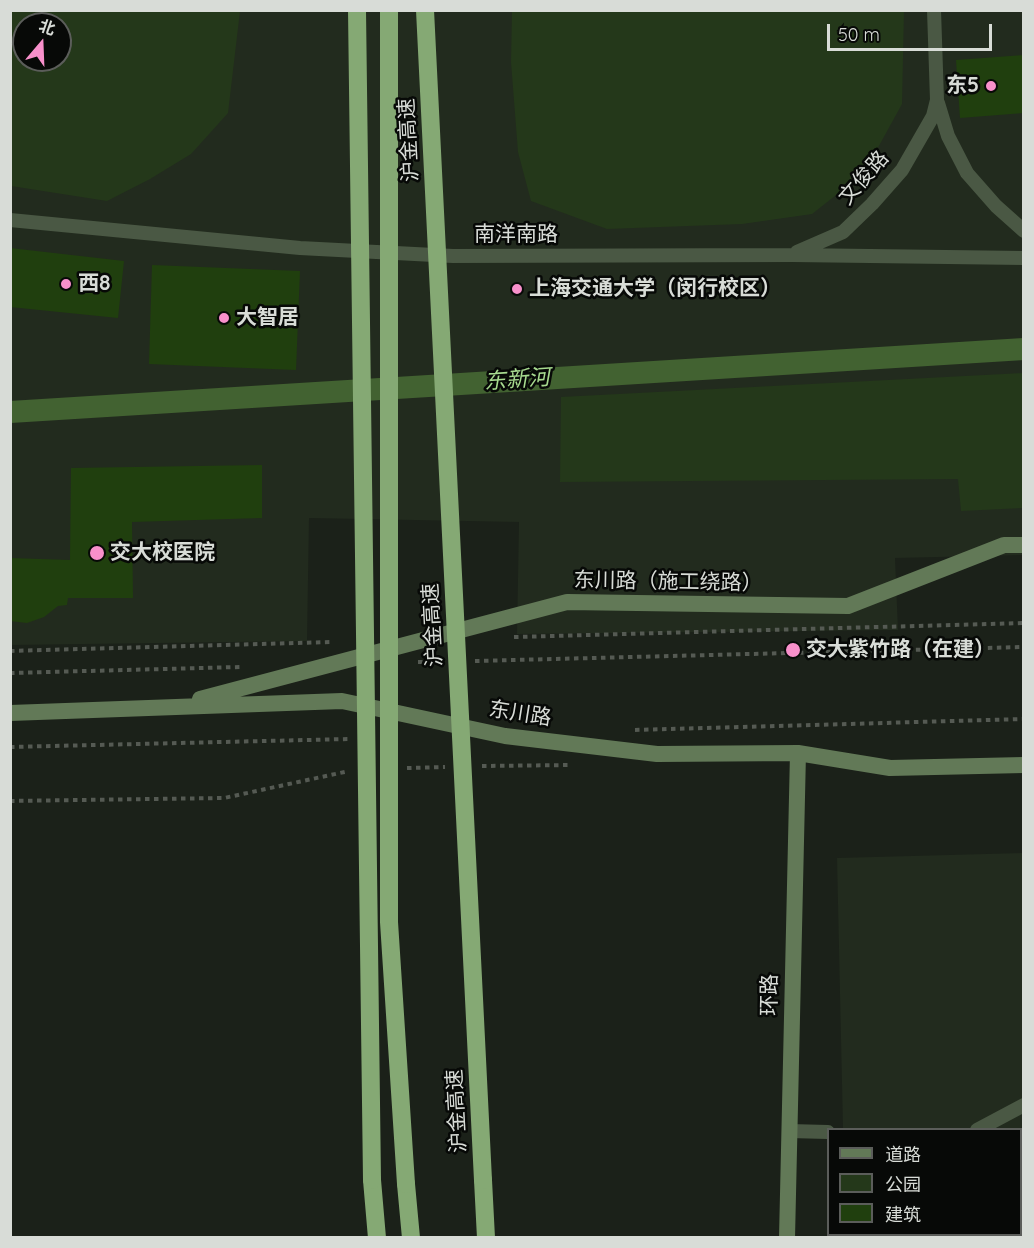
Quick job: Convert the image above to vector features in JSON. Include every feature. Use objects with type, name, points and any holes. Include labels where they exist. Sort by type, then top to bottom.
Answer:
[{"type":"highway","points":[[357,10],[372,1180],[377,1238]]},
{"type":"highway","name":"沪金高速","points":[[389,10],[389,922],[411,1238]]},
{"type":"highway","name":"沪金高速","points":[[425,10],[486,1238]]},
{"type":"main road","name":"东川路（施工绕路）","points":[[170,707],[567,602],[848,606],[1004,545],[1023,545]]},
{"type":"main road","name":"东川路","points":[[10,713],[342,701],[506,736],[657,754],[798,753],[890,768],[1023,765]]},
{"type":"main road","name":"环路","points":[[787,1238],[798,753]]},
{"type":"lane","name":"文俊路","points":[[934,10],[937,100],[948,136],[966,173],[1023,231]]},
{"type":"lane","name":"文俊路","points":[[793,255],[843,232],[872,204],[902,170],[933,117],[937,100]]},
{"type":"lane","name":"南洋南路","points":[[10,220],[300,248],[453,256],[793,255],[1023,258]]},
{"type":"lane","points":[[981,1128],[1023,1105]]},
{"type":"lane","points":[[789,1131],[827,1132]]},
{"type":"path","points":[[463,661],[1023,647]]},
{"type":"path","points":[[416,662],[440,662]]},
{"type":"path","points":[[10,673],[249,667]]},
{"type":"path","points":[[477,766],[572,765]]},
{"type":"path","points":[[406,768],[453,767]]},
{"type":"path","points":[[10,801],[224,798],[358,769]]},
{"type":"shaded area","name":"上海交通大学（闵行校区）","points":[[10,11],[1023,11],[1023,555],[895,558],[898,630],[517,634],[519,522],[309,518],[307,641],[11,645]]},
{"type":"shaded area","points":[[1023,853],[1023,1237],[845,1237],[1022,1236],[1022,1128],[843,1128],[837,858]]},
{"type":"green space","points":[[10,11],[240,11],[228,113],[191,154],[107,201],[11,186]]},
{"type":"green space","points":[[512,11],[904,11],[902,104],[864,173],[812,214],[742,224],[607,229],[531,201],[518,152],[511,62]]},
{"type":"green space","points":[[1023,373],[1023,508],[961,511],[958,479],[560,482],[561,397]]},
{"type":"building","name":"东5","points":[[1024,55],[1024,113],[960,118],[956,60]]},
{"type":"building","name":"西8","points":[[10,248],[124,261],[118,318],[10,307]]},
{"type":"building","name":"大智居","points":[[152,265],[300,271],[296,370],[149,364]]},
{"type":"building","points":[[262,465],[262,518],[132,522],[133,598],[68,598],[67,605],[58,606],[44,617],[27,623],[10,621],[10,558],[70,560],[71,468]]},
{"type":"waterway","name":"东新河","points":[[10,412],[1024,349]]},
{"type":"place","name":"东5","points":[[991,86]]},
{"type":"place","name":"西8","points":[[66,284]]},
{"type":"place","name":"上海交通大学（闵行校区）","points":[[517,289]]},
{"type":"place","name":"大智居","points":[[224,318]]},
{"type":"place","name":"交大校医院","points":[[97,553]]},
{"type":"place","name":"交大紫竹路（在建）","points":[[793,650]]}]
